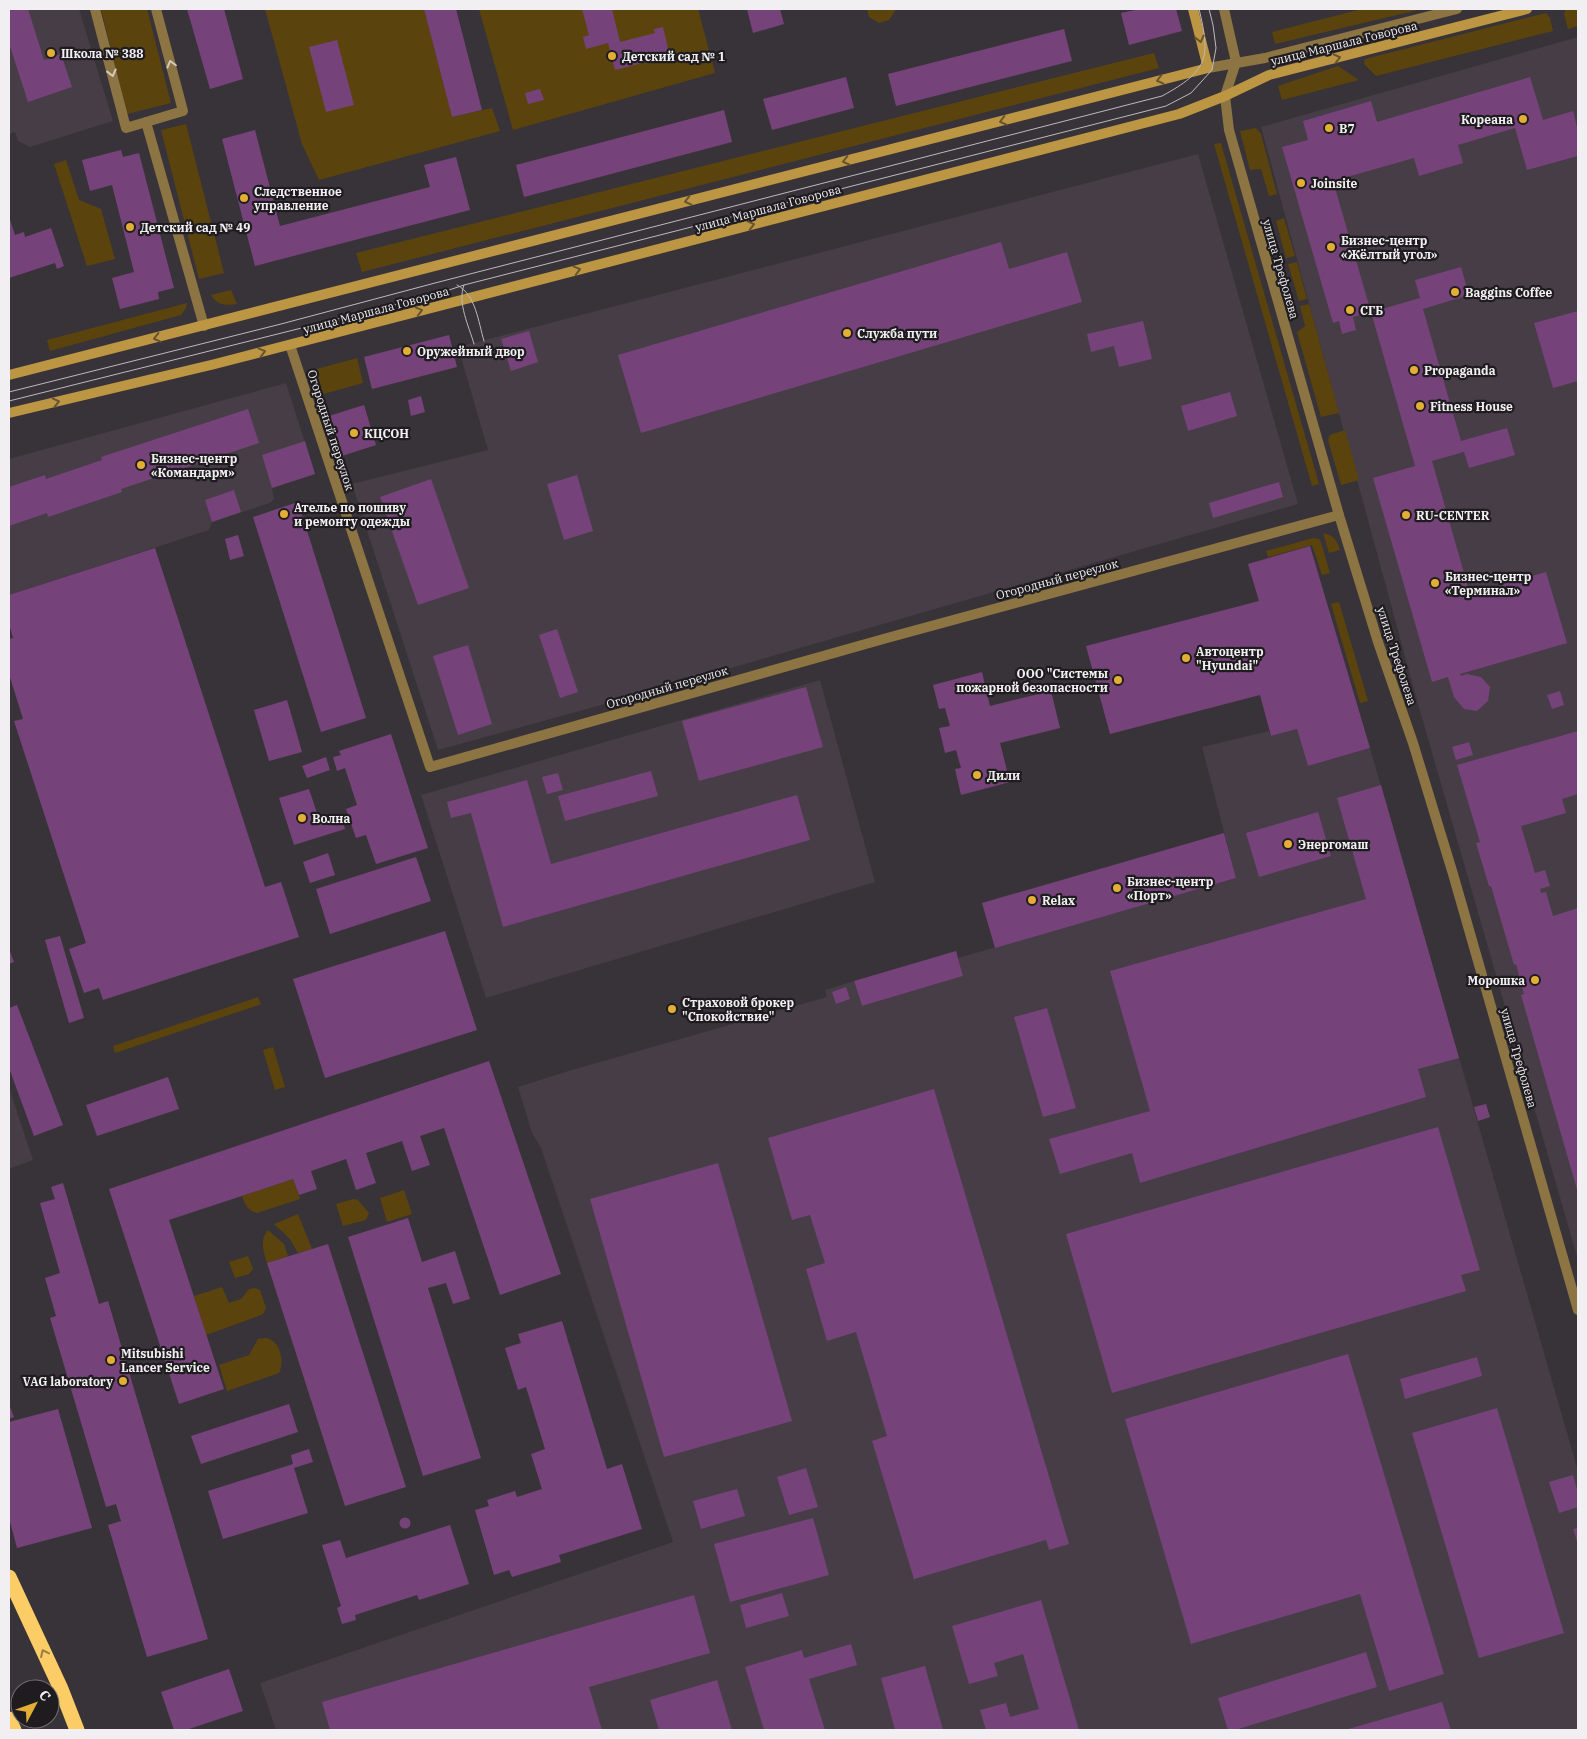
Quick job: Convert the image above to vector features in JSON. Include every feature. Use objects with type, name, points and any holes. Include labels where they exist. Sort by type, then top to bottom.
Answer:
[{"type":"highway","points":[[9,1576],[61,1689],[77,1730]]},
{"type":"highway","points":[[9,1719],[14,1730]]},
{"type":"main road","points":[[1193,9],[1208,68]]},
{"type":"main road","name":"улица Маршала Говорова","points":[[9,413],[290,345],[1167,117],[1225,96],[1270,75],[1497,12],[1527,9]]},
{"type":"main road","name":"улица Маршала Говорова","points":[[9,375],[1208,68]]},
{"type":"street","points":[[95,9],[126,128],[183,111],[156,9]]},
{"type":"street","points":[[1224,9],[1236,62]]},
{"type":"street","name":"улица Маршала Говорова","points":[[1208,68],[1265,58],[1457,9]]},
{"type":"street","name":"улица Трефолева","points":[[1236,62],[1225,96],[1230,134],[1339,515],[1378,642],[1413,743],[1453,874],[1578,1310]]},
{"type":"street","points":[[146,122],[204,326]]},
{"type":"street","name":"Огородный переулок","points":[[290,345],[430,767],[894,636],[1339,515]]},
{"type":"shaded area","name":"Школа № 388","points":[[9,9],[79,9],[113,121],[30,147],[18,141],[15,132],[9,134]]},
{"type":"shaded area","points":[[101,9],[147,9],[171,103],[127,114]]},
{"type":"shaded area","points":[[265,9],[424,9],[452,117],[492,108],[500,131],[319,180],[302,144]]},
{"type":"shaded area","name":"Детский сад № 1","points":[[479,9],[698,9],[715,73],[513,130]]},
{"type":"shaded area","points":[[867,9],[895,9],[895,11],[889,20],[879,23],[869,17]]},
{"type":"shaded area","points":[[1362,9],[1422,9],[1275,44],[1272,32]]},
{"type":"shaded area","points":[[1566,9],[1578,9],[1578,26],[1568,29],[1564,14]]},
{"type":"shaded area","points":[[1546,13],[1550,18],[1553,31],[1376,76],[1364,64],[1365,59]]},
{"type":"shaded area","points":[[1578,37],[1578,1260],[1418,704],[1261,127]]},
{"type":"shaded area","points":[[1154,53],[1159,68],[362,272],[356,253]]},
{"type":"shaded area","points":[[1338,66],[1359,80],[1282,100],[1278,86]]},
{"type":"shaded area","points":[[186,124],[224,273],[199,279],[161,130]]},
{"type":"shaded area","points":[[1256,128],[1261,134],[1277,194],[1269,196],[1261,169],[1250,170],[1240,131]]},
{"type":"shaded area","points":[[1221,143],[1319,484],[1312,486],[1214,144]]},
{"type":"shaded area","points":[[1198,154],[1298,504],[634,696],[438,750],[352,484],[488,450],[458,347]]},
{"type":"shaded area","points":[[66,160],[79,200],[101,209],[115,259],[87,266],[54,164]]},
{"type":"shaded area","points":[[1284,218],[1295,256],[1286,258],[1276,221]]},
{"type":"shaded area","points":[[1297,262],[1307,299],[1299,301],[1288,264]]},
{"type":"shaded area","points":[[231,290],[237,304],[222,304],[211,295]]},
{"type":"shaded area","points":[[187,303],[181,315],[50,351],[47,340]]},
{"type":"shaded area","points":[[1309,304],[1339,413],[1321,417],[1297,332],[1305,326],[1300,306]]},
{"type":"shaded area","points":[[357,358],[363,383],[320,395],[313,370]]},
{"type":"shaded area","points":[[286,383],[315,474],[272,488],[274,499],[270,503],[212,522],[209,530],[9,595],[9,459]]},
{"type":"shaded area","points":[[1345,430],[1359,480],[1341,485],[1328,440],[1330,435]]},
{"type":"shaded area","points":[[1323,533],[1334,538],[1340,550],[1329,553]]},
{"type":"shaded area","points":[[1313,538],[1319,539],[1321,542],[1330,573],[1322,575],[1312,545],[1268,557],[1266,551]]},
{"type":"shaded area","points":[[1339,602],[1368,701],[1360,703],[1331,604]]},
{"type":"shaded area","points":[[820,680],[875,882],[486,998],[421,795]]},
{"type":"shaded area","points":[[1297,729],[1308,766],[1370,748],[1578,1471],[1578,1730],[276,1730],[260,1683],[673,1542],[541,1148],[532,1133],[518,1087],[827,997],[825,990],[854,981],[862,1006],[963,976],[958,958],[1236,878],[1202,747],[1269,731],[1271,736]]},
{"type":"shaded area","points":[[258,997],[261,1005],[115,1053],[113,1046]]},
{"type":"shaded area","points":[[273,1047],[285,1087],[275,1090],[263,1050]]},
{"type":"shaded area","points":[[9,1088],[33,1160],[9,1169]]},
{"type":"shaded area","points":[[293,1179],[300,1199],[257,1213],[245,1205],[242,1196]]},
{"type":"shaded area","points":[[404,1190],[412,1214],[387,1222],[380,1198]]},
{"type":"shaded area","points":[[353,1199],[358,1200],[369,1213],[366,1220],[343,1226],[336,1204]]},
{"type":"shaded area","points":[[298,1214],[312,1249],[298,1253],[290,1239],[274,1224]]},
{"type":"shaded area","points":[[268,1230],[284,1244],[288,1256],[267,1263],[263,1242]]},
{"type":"shaded area","points":[[248,1256],[253,1269],[249,1274],[235,1278],[229,1262]]},
{"type":"shaded area","points":[[222,1287],[229,1303],[241,1299],[249,1289],[255,1288],[260,1290],[266,1308],[263,1314],[206,1335],[194,1296]]},
{"type":"shaded area","points":[[265,1338],[274,1342],[280,1351],[281,1368],[279,1373],[227,1391],[219,1365],[249,1355],[258,1339]]},
{"type":"building","points":[[9,9],[28,9],[44,60],[61,54],[72,87],[28,102],[9,43]]},
{"type":"building","points":[[187,9],[224,9],[243,79],[210,89]]},
{"type":"building","points":[[424,9],[456,9],[482,110],[452,117]]},
{"type":"building","points":[[582,9],[612,9],[620,42],[655,33],[654,29],[663,27],[670,56],[615,70],[608,43],[586,49],[583,37],[589,35]]},
{"type":"building","points":[[747,9],[780,9],[784,24],[753,33]]},
{"type":"building","points":[[1140,9],[1176,9],[1182,31],[1129,45],[1121,13]]},
{"type":"building","points":[[1064,29],[1072,61],[896,106],[888,74]]},
{"type":"building","points":[[337,40],[354,105],[326,112],[309,47]]},
{"type":"building","points":[[846,77],[854,108],[772,130],[763,99]]},
{"type":"building","name":"Бизнес-центр «Жёлтый угол»","points":[[1530,77],[1543,120],[1573,111],[1578,131],[1578,156],[1527,170],[1515,128],[1458,145],[1463,163],[1419,176],[1414,158],[1333,181],[1371,312],[1353,317],[1356,330],[1342,334],[1339,321],[1333,323],[1282,147],[1308,140],[1303,121],[1371,101],[1377,122]]},
{"type":"building","points":[[540,89],[544,100],[528,104],[525,93]]},
{"type":"building","points":[[724,110],[732,142],[524,197],[516,165]]},
{"type":"building","points":[[255,130],[280,226],[430,187],[424,165],[456,157],[470,210],[255,266],[222,139]]},
{"type":"building","points":[[121,150],[123,157],[139,153],[174,288],[158,292],[159,299],[120,309],[112,278],[134,272],[112,185],[90,191],[82,160]]},
{"type":"building","points":[[9,217],[15,235],[24,232],[25,237],[51,228],[64,266],[57,269],[55,263],[9,278]]},
{"type":"building","points":[[1001,242],[1009,269],[1067,252],[1082,302],[641,433],[618,355]]},
{"type":"building","name":"Бизнес-центр «Терминал»","points":[[1461,267],[1469,295],[1423,309],[1461,441],[1507,428],[1515,455],[1469,468],[1464,452],[1432,461],[1470,594],[1546,572],[1567,643],[1460,674],[1461,676],[1467,674],[1481,677],[1490,687],[1488,701],[1477,711],[1464,709],[1454,697],[1448,677],[1432,682],[1373,478],[1415,466],[1371,312],[1420,298],[1415,280]]},
{"type":"building","points":[[1578,311],[1578,381],[1553,388],[1534,323]]},
{"type":"building","points":[[1143,321],[1152,359],[1119,367],[1114,346],[1091,352],[1087,334]]},
{"type":"building","points":[[529,331],[538,362],[511,371],[501,339]]},
{"type":"building","points":[[449,335],[457,367],[372,389],[364,357]]},
{"type":"building","points":[[1230,392],[1237,416],[1188,431],[1181,406]]},
{"type":"building","points":[[421,396],[425,412],[411,416],[408,400]]},
{"type":"building","points":[[364,405],[376,445],[342,456],[329,416]]},
{"type":"building","name":"Бизнес-центр «Командарм»","points":[[248,409],[259,443],[121,489],[122,492],[48,517],[47,513],[9,526],[9,487],[45,475],[46,479],[102,460],[101,457]]},
{"type":"building","points":[[305,441],[315,474],[272,488],[262,455]]},
{"type":"building","points":[[577,475],[593,531],[564,540],[547,484]]},
{"type":"building","points":[[431,479],[469,588],[418,605],[380,497]]},
{"type":"building","points":[[1279,482],[1283,497],[1213,518],[1209,503]]},
{"type":"building","points":[[234,490],[241,512],[212,522],[205,500]]},
{"type":"building","points":[[298,502],[366,718],[321,732],[253,517]]},
{"type":"building","points":[[238,535],[244,556],[230,560],[225,539]]},
{"type":"building","points":[[1310,546],[1370,748],[1308,766],[1297,729],[1271,736],[1260,695],[1110,734],[1086,646],[1259,601],[1248,564]]},
{"type":"building","points":[[155,548],[265,887],[281,882],[299,937],[103,1000],[99,988],[84,993],[69,949],[86,943],[14,721],[23,719],[9,674],[9,639],[13,638],[9,624],[9,595]]},
{"type":"building","points":[[557,629],[578,692],[560,698],[539,635]]},
{"type":"building","points":[[468,645],[492,724],[458,735],[433,656]]},
{"type":"building","points":[[982,672],[990,706],[1051,691],[1060,728],[1000,743],[1010,782],[961,795],[955,769],[961,768],[956,750],[945,753],[939,728],[950,726],[945,708],[939,709],[933,685]]},
{"type":"building","points":[[806,687],[823,747],[699,781],[682,721]]},
{"type":"building","points":[[1560,691],[1564,705],[1552,709],[1547,695]]},
{"type":"building","points":[[287,700],[302,752],[269,761],[254,710]]},
{"type":"building","points":[[1578,731],[1578,794],[1562,799],[1566,813],[1521,826],[1535,873],[1545,870],[1550,886],[1540,889],[1541,893],[1546,892],[1553,916],[1578,908],[1578,1193],[1521,995],[1524,994],[1516,964],[1514,965],[1491,886],[1489,886],[1476,843],[1480,842],[1457,765]]},
{"type":"building","points":[[391,734],[428,848],[376,864],[366,835],[356,838],[346,809],[357,805],[345,768],[337,771],[333,757],[341,755],[339,751]]},
{"type":"building","points":[[1469,742],[1473,755],[1456,760],[1452,747]]},
{"type":"building","points":[[326,757],[330,770],[307,778],[302,766]]},
{"type":"building","points":[[651,771],[658,796],[565,821],[558,796]]},
{"type":"building","points":[[558,773],[563,790],[547,794],[542,777]]},
{"type":"building","points":[[527,780],[551,864],[797,795],[810,840],[503,927],[471,813],[451,818],[447,802]]},
{"type":"building","points":[[1381,785],[1459,1058],[1418,1069],[1426,1097],[1140,1183],[1132,1153],[1060,1174],[1049,1139],[1150,1111],[1110,971],[1366,899],[1337,798]]},
{"type":"building","name":"Волна","points":[[309,789],[320,822],[341,815],[345,829],[294,845],[279,798]]},
{"type":"building","name":"Энергомаш","points":[[1318,812],[1331,856],[1259,877],[1246,833]]},
{"type":"building","name":"Бизнес-центр «Порт»","points":[[1224,833],[1236,878],[995,948],[982,903]]},
{"type":"building","points":[[328,853],[335,875],[310,883],[303,862]]},
{"type":"building","points":[[416,857],[431,901],[330,934],[316,889]]},
{"type":"building","points":[[445,931],[477,1030],[325,1078],[293,979]]},
{"type":"building","points":[[60,936],[84,1018],[69,1023],[45,940]]},
{"type":"building","points":[[9,949],[14,962],[9,964]]},
{"type":"building","points":[[956,951],[963,976],[862,1006],[854,981]]},
{"type":"building","points":[[846,987],[850,999],[836,1004],[832,992]]},
{"type":"building","points":[[17,1005],[63,1125],[34,1136],[9,1068],[9,1008]]},
{"type":"building","points":[[1047,1008],[1076,1108],[1043,1117],[1014,1017]]},
{"type":"building","points":[[489,1061],[561,1274],[500,1295],[444,1128],[420,1136],[430,1165],[412,1171],[402,1141],[366,1153],[376,1183],[356,1190],[346,1159],[311,1171],[317,1189],[299,1195],[293,1179],[169,1220],[224,1389],[179,1404],[109,1189]]},
{"type":"building","points":[[168,1077],[179,1109],[97,1136],[86,1105]]},
{"type":"building","points":[[934,1089],[1069,1544],[1049,1550],[1046,1540],[914,1579],[872,1441],[887,1436],[856,1332],[827,1341],[806,1269],[825,1263],[810,1215],[792,1220],[768,1138]]},
{"type":"building","points":[[1486,1104],[1490,1117],[1478,1121],[1474,1107]]},
{"type":"building","points":[[1438,1127],[1480,1270],[1461,1275],[1466,1291],[1112,1393],[1066,1234]]},
{"type":"building","points":[[718,1163],[792,1421],[664,1457],[590,1199]]},
{"type":"building","points":[[63,1183],[99,1304],[108,1301],[208,1639],[147,1657],[108,1525],[121,1521],[116,1504],[106,1507],[50,1318],[56,1316],[45,1278],[60,1273],[40,1203],[55,1199],[51,1187]]},
{"type":"building","points":[[408,1218],[422,1262],[455,1251],[470,1299],[453,1304],[446,1283],[428,1288],[481,1458],[423,1476],[348,1237]]},
{"type":"building","points":[[328,1244],[406,1487],[345,1506],[267,1263]]},
{"type":"building","points":[[562,1321],[607,1469],[622,1464],[642,1529],[559,1555],[561,1562],[512,1577],[509,1570],[494,1575],[475,1510],[489,1506],[487,1500],[515,1491],[517,1497],[542,1489],[531,1454],[545,1449],[526,1387],[518,1390],[505,1348],[521,1343],[518,1334]]},
{"type":"building","points":[[1348,1354],[1444,1674],[1389,1691],[1360,1594],[1191,1644],[1125,1419]]},
{"type":"building","points":[[1477,1357],[1482,1376],[1405,1399],[1400,1379]]},
{"type":"building","points":[[9,1404],[14,1417],[9,1419]]},
{"type":"building","points":[[289,1404],[298,1432],[201,1464],[191,1436]]},
{"type":"building","points":[[1497,1408],[1564,1633],[1479,1658],[1412,1433]]},
{"type":"building","points":[[58,1409],[92,1528],[17,1548],[9,1518],[9,1422]]},
{"type":"building","points":[[309,1449],[313,1462],[294,1468],[308,1513],[223,1539],[208,1491],[293,1464],[291,1455]]},
{"type":"building","points":[[806,1468],[818,1507],[789,1515],[777,1477]]},
{"type":"building","points":[[1573,1475],[1578,1493],[1578,1507],[1559,1513],[1549,1482]]},
{"type":"building","points":[[737,1489],[745,1516],[701,1529],[693,1501]]},
{"type":"building","points":[[403,1518],[407,1518],[410,1523],[409,1527],[403,1528],[400,1525],[400,1521]]},
{"type":"building","points":[[813,1518],[829,1575],[730,1602],[714,1544]]},
{"type":"building","points":[[450,1525],[469,1584],[419,1600],[417,1595],[355,1615],[356,1620],[342,1624],[337,1608],[341,1606],[322,1545],[340,1540],[346,1558]]},
{"type":"building","points":[[1578,1528],[1578,1544],[1573,1529]]},
{"type":"building","points":[[782,1593],[789,1616],[746,1628],[740,1605]]},
{"type":"building","points":[[694,1595],[710,1653],[589,1687],[602,1730],[330,1730],[322,1702]]},
{"type":"building","points":[[1041,1600],[1079,1730],[986,1730],[980,1710],[1006,1703],[1010,1717],[1039,1709],[1023,1654],[994,1663],[998,1676],[969,1684],[952,1626]]},
{"type":"building","points":[[851,1644],[857,1665],[809,1679],[825,1730],[764,1730],[745,1667],[802,1650],[804,1658]]},
{"type":"building","points":[[1366,1652],[1377,1687],[1235,1730],[1228,1730],[1218,1698]]},
{"type":"building","points":[[925,1666],[943,1730],[895,1730],[881,1678]]},
{"type":"building","points":[[229,1669],[243,1711],[186,1730],[174,1730],[161,1692]]},
{"type":"building","points":[[717,1680],[732,1730],[659,1730],[650,1700]]},
{"type":"building","points":[[1442,1702],[1451,1730],[1345,1730]]},
{"type":"tram line","points":[[9,392],[281,324],[1162,96],[1189,79],[1202,61],[1205,51],[1205,40],[1199,9]]},
{"type":"tram line","points":[[9,401],[434,295],[464,285],[1166,106],[1191,93],[1212,70],[1216,48],[1209,9]]},
{"type":"tram line","points":[[457,285],[463,289],[472,302],[484,341]]},
{"type":"tram line","points":[[464,285],[462,292],[463,307],[474,344]]},
{"type":"place","name":"Школа № 388","points":[[51,53]]},
{"type":"place","name":"Детский сад № 1","points":[[612,56]]},
{"type":"place","name":"Кореана","points":[[1523,119]]},
{"type":"place","name":"В7","points":[[1329,128]]},
{"type":"place","name":"Joinsite","points":[[1301,183]]},
{"type":"place","name":"Следственное управление","points":[[244,198]]},
{"type":"place","name":"Детский сад № 49","points":[[130,227]]},
{"type":"place","name":"Бизнес-центр «Жёлтый угол»","points":[[1331,247]]},
{"type":"place","name":"Baggins Coffee","points":[[1455,292]]},
{"type":"place","name":"СГБ","points":[[1350,310]]},
{"type":"place","name":"Служба пути","points":[[847,333]]},
{"type":"place","name":"Оружейный двор","points":[[407,351]]},
{"type":"place","name":"Propaganda","points":[[1414,370]]},
{"type":"place","name":"Fitness House","points":[[1420,406]]},
{"type":"place","name":"КЦСОН","points":[[354,433]]},
{"type":"place","name":"Бизнес-центр «Командарм»","points":[[141,465]]},
{"type":"place","name":"Ателье по пошиву и ремонту одежды","points":[[284,514]]},
{"type":"place","name":"RU-CENTER","points":[[1406,515]]},
{"type":"place","name":"Бизнес-центр «Терминал»","points":[[1435,583]]},
{"type":"place","name":"Автоцентр \"Hyundai\"","points":[[1186,658]]},
{"type":"place","name":"ООО \"Системы пожарной безопасности","points":[[1118,680]]},
{"type":"place","name":"Дили","points":[[977,775]]},
{"type":"place","name":"Волна","points":[[302,818]]},
{"type":"place","name":"Энергомаш","points":[[1288,844]]},
{"type":"place","name":"Бизнес-центр «Порт»","points":[[1117,888]]},
{"type":"place","name":"Relax","points":[[1032,900]]},
{"type":"place","name":"Морошка","points":[[1535,980]]},
{"type":"place","name":"Страховой брокер \"Спокойствие\"","points":[[672,1009]]},
{"type":"place","name":"Mitsubishi Lancer Service","points":[[111,1360]]},
{"type":"place","name":"VAG laboratory","points":[[123,1381]]}]
